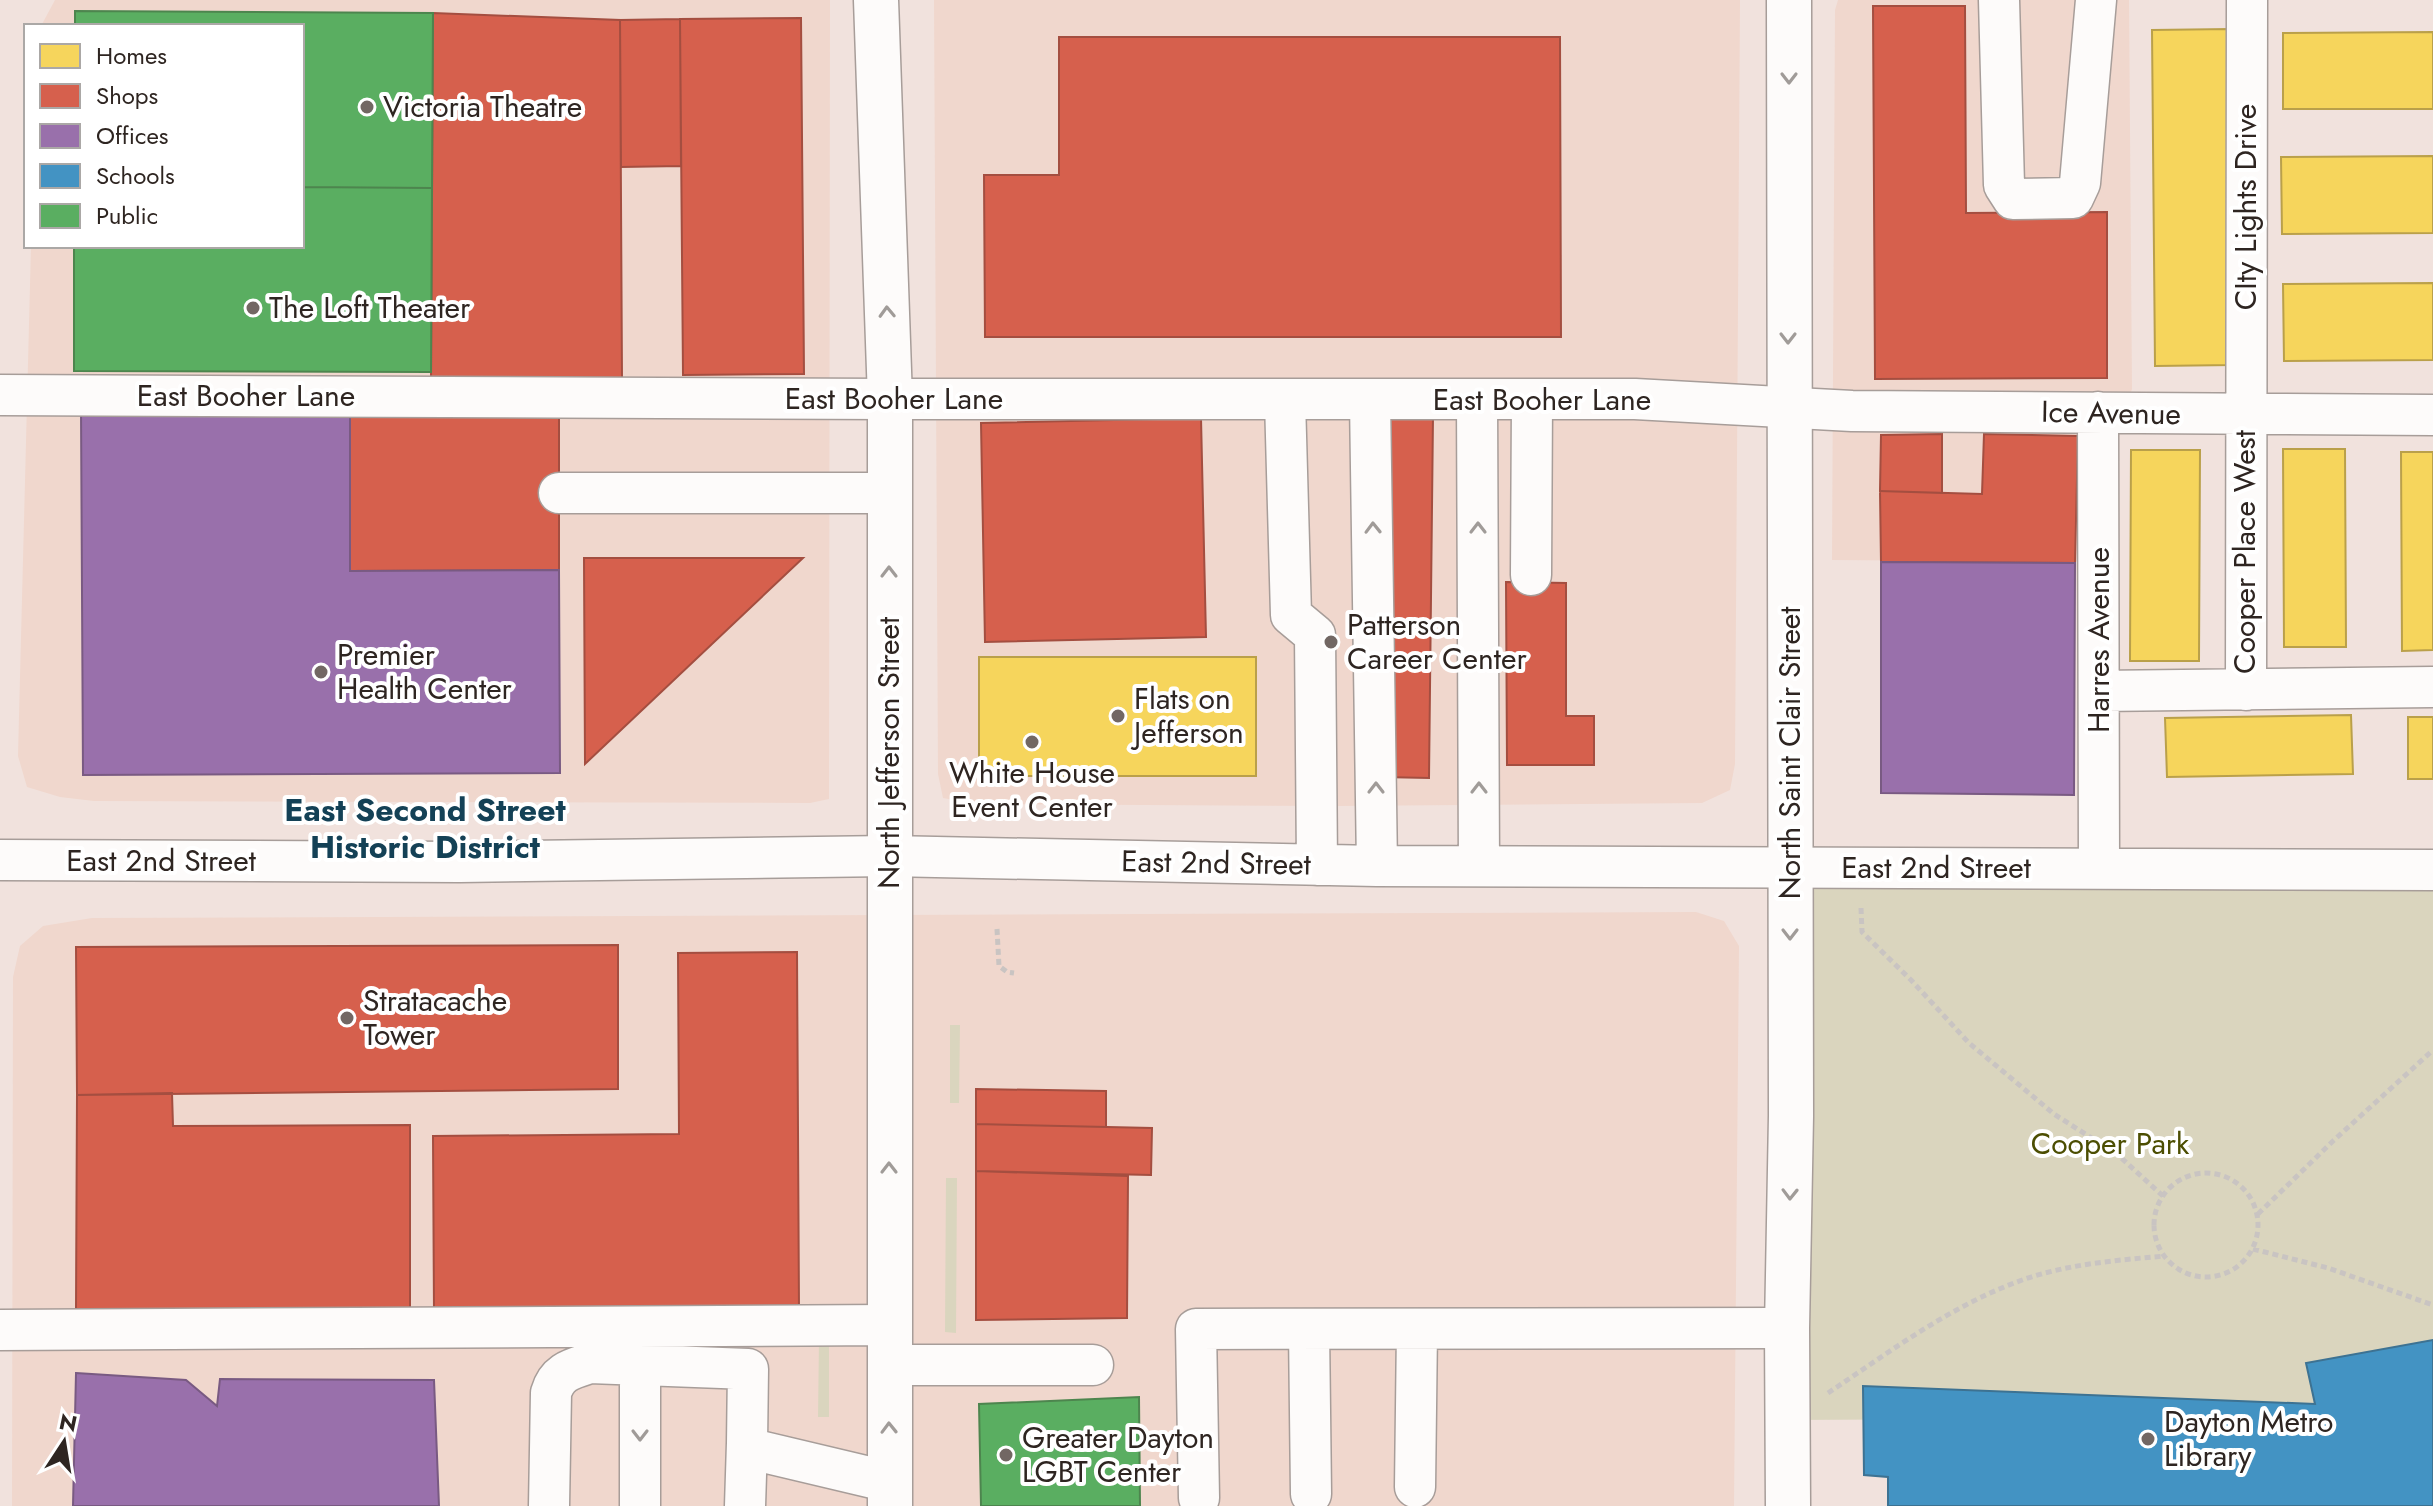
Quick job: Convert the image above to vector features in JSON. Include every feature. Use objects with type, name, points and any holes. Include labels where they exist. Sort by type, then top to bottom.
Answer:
[{"type":"main road","name":"North Jefferson Street","points":[[876,0],[890,411],[890,1494]]},
{"type":"main road","name":"North Saint Clair Street","points":[[1788,1506],[1791,1116],[1789,0]]},
{"type":"street","points":[[1999,0],[2004,185],[2013,199],[2073,198],[2080,183],[2096,0]]},
{"type":"street","name":"CIty Lights Drive","points":[[2245,414],[2247,0]]},
{"type":"street","name":"East Booher Lane","points":[[0,395],[890,411],[1285,400],[1477,399],[1635,399],[1788,408]]},
{"type":"street","points":[[1477,399],[1479,866]]},
{"type":"street","points":[[1285,400],[1291,615],[1315,635],[1317,865]]},
{"type":"street","points":[[1370,400],[1377,866]]},
{"type":"street","points":[[1531,575],[1532,400]]},
{"type":"street","name":"Ice Avenue","points":[[1788,408],[2433,415]]},
{"type":"street","points":[[559,425],[890,411]]},
{"type":"street","name":"Harres Avenue","points":[[2098,412],[2099,868]]},
{"type":"street","name":"Cooper Place West","points":[[2245,414],[2246,690]]},
{"type":"street","points":[[559,493],[889,493]]},
{"type":"street","points":[[2099,691],[2433,687]]},
{"type":"street","name":"East 2nd Street","points":[[0,860],[460,862],[889,856],[1377,866],[2433,870]]},
{"type":"street","points":[[1199,1498],[1196,1329],[1787,1328]]},
{"type":"street","points":[[1309,1329],[1311,1494]]},
{"type":"street","points":[[1415,1487],[1417,1329]]},
{"type":"street","points":[[0,1330],[889,1345],[1093,1365]]},
{"type":"street","points":[[549,1506],[553,1385],[568,1370],[590,1363],[748,1369],[745,1506]]},
{"type":"street","points":[[640,1364],[640,1506]]},
{"type":"street","points":[[747,1443],[755,1450],[890,1494]]},
{"type":"path","points":[[1859,867],[1862,932],[1969,1043],[2054,1114],[2118,1155],[2163,1196]]},
{"type":"path","points":[[997,929],[999,966],[1014,973]]},
{"type":"path","points":[[2258,1214],[2433,1050]]},
{"type":"path","points":[[2208,1173],[2240,1185],[2251,1198],[2258,1214],[2258,1232],[2253,1249],[2242,1263],[2210,1277],[2193,1275],[2177,1268],[2157,1242],[2154,1227],[2156,1210],[2163,1196],[2176,1183],[2208,1173]]},
{"type":"path","points":[[2253,1249],[2328,1268],[2433,1305]]},
{"type":"path","points":[[1787,1420],[1940,1318],[2026,1279],[2102,1262],[2165,1256]]},
{"type":"shaded area","points":[[55,0],[830,0],[829,799],[810,803],[94,801],[60,797],[27,787],[18,756],[31,248],[304,248],[304,24],[42,24]]},
{"type":"shaded area","points":[[934,0],[1740,0],[1735,764],[1730,790],[1702,803],[1337,806],[974,804],[943,798],[938,774]]},
{"type":"shaded area","points":[[1838,0],[2129,0],[2132,389],[2118,435],[2118,562],[1832,560],[1835,10]]},
{"type":"shaded area","points":[[1696,912],[1724,921],[1739,946],[1734,1506],[12,1506],[13,977],[20,946],[43,926],[92,918]]},
{"type":"green space","name":"Cooper Park","points":[[1790,867],[2433,870],[2433,1417],[1787,1420]]},
{"type":"green space","points":[[950,1025],[960,1025],[959,1103],[950,1103]]},
{"type":"green space","points":[[946,1178],[957,1178],[956,1333],[945,1332]]},
{"type":"green space","points":[[819,1340],[829,1341],[829,1417],[818,1417]]},
{"type":"building: Homes","points":[[2230,29],[2233,365],[2155,366],[2152,30]]},
{"type":"building: Homes","points":[[2433,32],[2433,109],[2283,109],[2283,33]]},
{"type":"building: Homes","points":[[2433,156],[2433,233],[2282,234],[2281,157]]},
{"type":"building: Homes","points":[[2433,283],[2433,360],[2284,361],[2283,284]]},
{"type":"building: Homes","points":[[2283,449],[2345,449],[2346,647],[2284,647]]},
{"type":"building: Homes","points":[[2131,450],[2200,450],[2199,661],[2130,661]]},
{"type":"building: Homes","points":[[2401,452],[2433,452],[2433,650],[2402,651]]},
{"type":"building: Homes","name":"Flats on Jefferson","points":[[979,657],[1256,657],[1256,776],[979,776]]},
{"type":"building: Homes","points":[[2351,715],[2353,774],[2167,777],[2165,718]]},
{"type":"building: Homes","points":[[2408,717],[2433,717],[2433,779],[2408,779]]},
{"type":"building: Shops","points":[[1873,6],[1965,6],[1966,213],[2107,212],[2107,378],[1875,379]]},
{"type":"building: Shops","points":[[433,13],[620,20],[622,380],[431,380]]},
{"type":"building: Shops","points":[[801,18],[804,374],[683,375],[680,19]]},
{"type":"building: Shops","points":[[680,19],[681,166],[621,167],[620,20]]},
{"type":"building: Shops","points":[[1059,37],[1560,37],[1561,337],[985,337],[984,175],[1059,175]]},
{"type":"building: Shops","points":[[559,408],[559,570],[350,571],[350,409]]},
{"type":"building: Shops","points":[[1386,416],[1433,416],[1429,778],[1382,777]]},
{"type":"building: Shops","points":[[1201,418],[1206,637],[985,642],[981,423]]},
{"type":"building: Shops","points":[[1942,434],[1942,493],[1880,491],[1881,435]]},
{"type":"building: Shops","points":[[1984,434],[2078,436],[2075,563],[1881,562],[1880,491],[1982,494]]},
{"type":"building: Shops","points":[[584,558],[803,558],[585,764]]},
{"type":"building: Shops","points":[[1506,582],[1566,583],[1566,716],[1594,716],[1594,765],[1507,765]]},
{"type":"building: Shops","name":"Stratacache Tower","points":[[618,945],[618,1089],[77,1095],[76,947]]},
{"type":"building: Shops","points":[[797,952],[799,1311],[434,1313],[433,1136],[679,1134],[678,953]]},
{"type":"building: Shops","points":[[976,1089],[1106,1091],[1106,1127],[976,1124]]},
{"type":"building: Shops","points":[[172,1093],[173,1126],[410,1125],[410,1322],[76,1309],[77,1095]]},
{"type":"building: Shops","points":[[976,1124],[1152,1128],[1151,1175],[976,1171]]},
{"type":"building: Shops","points":[[976,1171],[1128,1176],[1127,1318],[976,1320]]},
{"type":"building: Offices","name":"Premier Health Center","points":[[81,409],[350,409],[350,571],[559,570],[560,773],[83,775]]},
{"type":"building: Offices","points":[[1881,562],[2075,563],[2074,795],[1881,793]]},
{"type":"building: Offices","points":[[76,1373],[186,1380],[217,1406],[220,1379],[434,1380],[439,1506],[73,1506]]},
{"type":"building: Schools","name":"Dayton Metro Library","points":[[2433,1340],[2433,1506],[1888,1506],[1888,1477],[1864,1475],[1863,1386],[2315,1404],[2306,1363]]},
{"type":"building: Public","name":"Victoria Theatre","points":[[75,11],[433,13],[432,188],[304,187],[304,24],[75,24]]},
{"type":"building: Public","name":"The Loft Theater","points":[[304,187],[432,188],[431,372],[74,371],[74,248],[304,248]]},
{"type":"building: Public","points":[[1139,1397],[1140,1506],[981,1506],[979,1404]]},
{"type":"place","name":"Victoria Theatre","points":[[367,107]]},
{"type":"place","name":"The Loft Theater","points":[[253,308]]},
{"type":"place","name":"Patterson Career Center","points":[[1331,642]]},
{"type":"place","name":"Premier Health Center","points":[[321,672]]},
{"type":"place","name":"Flats on Jefferson","points":[[1118,716]]},
{"type":"place","name":"White House Event Center","points":[[1032,742]]},
{"type":"place","name":"Stratacache Tower","points":[[347,1018]]},
{"type":"place","name":"Dayton Metro Library","points":[[2148,1439]]},
{"type":"place","name":"Greater Dayton LGBT Center","points":[[1006,1455]]},
{"type":"district","name":"East Second Street Historic District","points":[[425,828]]}]
